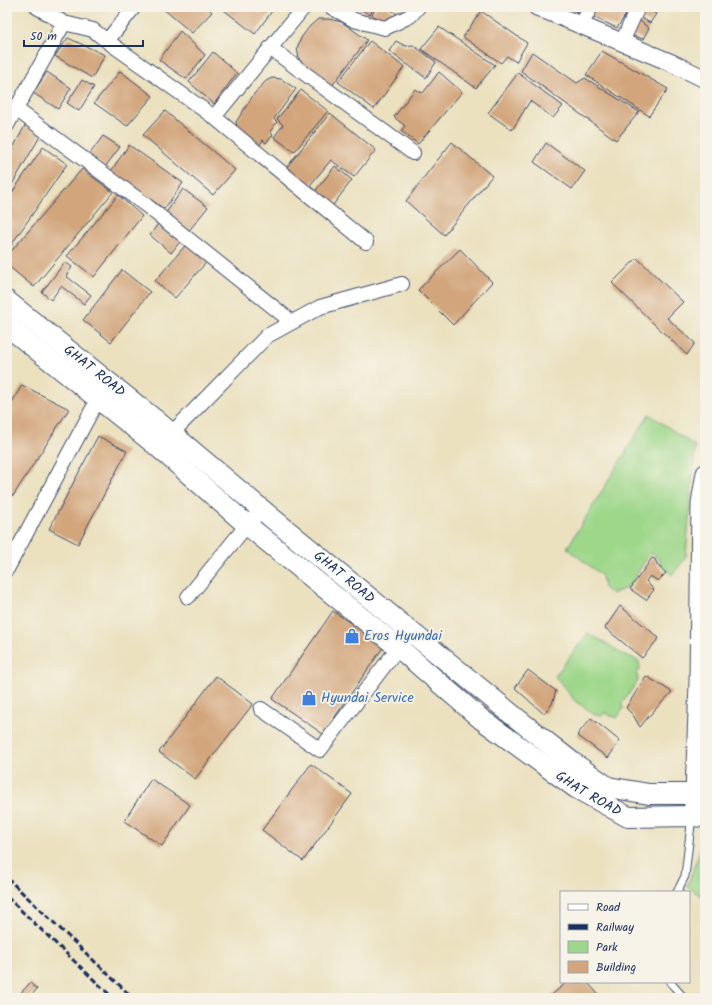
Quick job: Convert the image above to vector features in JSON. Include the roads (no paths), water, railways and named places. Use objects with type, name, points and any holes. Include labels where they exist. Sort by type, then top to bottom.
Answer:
[{"type":"main road","name":"GHAT ROAD","points":[[7,301],[164,440],[247,525],[399,648],[480,719],[576,788],[628,817],[698,816]]},
{"type":"main road","name":"GHAT ROAD","points":[[7,326],[98,399],[164,440],[261,510],[532,731],[608,788],[649,794],[699,794]]},
{"type":"street","points":[[37,7],[64,23],[94,30],[107,41],[214,117],[366,242]]},
{"type":"street","points":[[107,41],[134,7]]},
{"type":"street","points":[[214,117],[304,7]]},
{"type":"street","points":[[331,7],[354,20],[385,28],[410,16],[418,7]]},
{"type":"street","points":[[537,7],[622,42],[705,79]]},
{"type":"street","points":[[581,25],[591,7]]},
{"type":"street","points":[[622,42],[638,7]]},
{"type":"street","points":[[7,125],[64,23]]},
{"type":"street","points":[[270,48],[413,153]]},
{"type":"street","points":[[16,109],[147,206],[292,322]]},
{"type":"street","points":[[164,440],[267,336],[320,307],[402,284]]},
{"type":"street","points":[[7,569],[98,399]]},
{"type":"street","points":[[698,816],[700,503],[705,474]]},
{"type":"street","points":[[188,597],[261,510]]},
{"type":"street","points":[[261,709],[320,750],[399,648],[410,631]]},
{"type":"lane","points":[[678,891],[685,876],[698,816]]},
{"type":"lane","points":[[671,983],[684,998]]},
{"type":"railway","points":[[7,878],[133,998]]},
{"type":"railway","points":[[7,897],[113,998]]},
{"type":"place","name":"Eros Hyundai","points":[[352,636]]},
{"type":"place","name":"Hyundai Service","points":[[309,698]]}]
